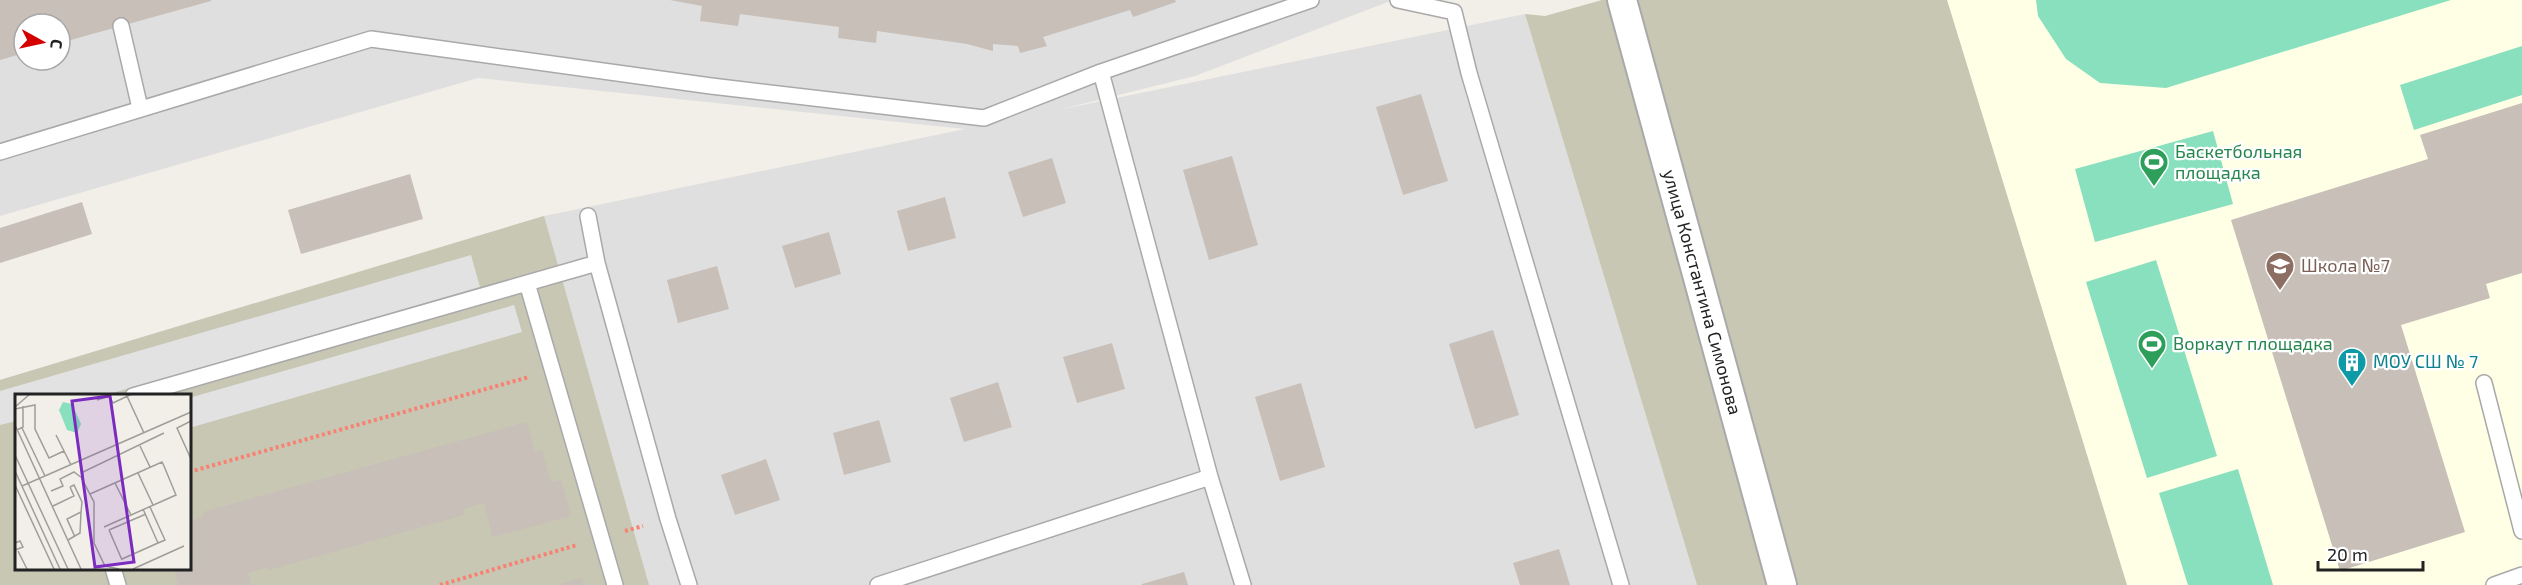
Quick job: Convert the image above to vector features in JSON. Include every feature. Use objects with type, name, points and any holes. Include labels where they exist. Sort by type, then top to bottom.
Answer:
[{"type":"street","name":"улица Константина Симонова","points":[[1622,0],[1782,585]]},
{"type":"lane","points":[[0,152],[371,39],[711,86],[984,118],[1101,72],[1311,0]]},
{"type":"lane","points":[[1398,0],[1454,12],[1469,73],[1621,585]]},
{"type":"lane","points":[[121,26],[140,108]]},
{"type":"lane","points":[[1101,72],[1210,477],[1243,585]]},
{"type":"lane","points":[[588,216],[597,262],[668,519],[689,585]]},
{"type":"lane","points":[[140,394],[597,262]]},
{"type":"lane","points":[[527,283],[615,585]]},
{"type":"lane","points":[[2484,383],[2522,531]]},
{"type":"lane","points":[[878,585],[1210,477]]},
{"type":"lane","points":[[114,570],[118,585]]},
{"type":"lane","points":[[2494,585],[2522,574]]},
{"type":"path","points":[[190,472],[553,371]]},
{"type":"path","points":[[440,585],[457,583],[668,519]]},
{"type":"shaded area","points":[[0,0],[1393,0],[1195,76],[1058,110],[1525,14],[1697,585],[0,585],[0,380],[544,216],[965,129],[478,78],[0,216]]},
{"type":"shaded area","points":[[1602,0],[1947,0],[2127,585],[1697,585],[1525,14],[1545,16]]},
{"type":"shaded area","name":"Школа №7","points":[[1947,0],[2522,0],[2522,585],[2127,585]]},
{"type":"shaded area","points":[[544,216],[649,585],[0,585],[0,380]]},
{"type":"shaded area","points":[[471,255],[480,287],[109,394],[15,394],[15,421],[0,425],[0,391]]},
{"type":"shaded area","points":[[514,305],[522,332],[190,428],[190,398]]},
{"type":"green space","points":[[2036,0],[2451,0],[2166,88],[2100,83],[2066,59],[2038,16]]},
{"type":"green space","points":[[2522,46],[2522,95],[2414,130],[2400,85]]},
{"type":"green space","name":"Баскетбольная площадка","points":[[2213,131],[2233,204],[2095,242],[2075,169]]},
{"type":"green space","name":"Воркаут площадка","points":[[2156,260],[2217,456],[2147,478],[2086,282]]},
{"type":"green space","points":[[2238,469],[2273,585],[2188,585],[2159,493]]},
{"type":"building","points":[[0,0],[211,0],[72,40],[72,12],[12,12],[12,56],[0,60]]},
{"type":"building","points":[[670,0],[1175,0],[1176,2],[1133,17],[1130,10],[1043,37],[1047,46],[1020,53],[1018,46],[993,44],[993,51],[967,44],[877,31],[876,43],[838,38],[839,27],[740,14],[738,26],[700,21],[702,6]]},
{"type":"building","points":[[1421,94],[1448,181],[1403,195],[1376,107]]},
{"type":"building","name":"МОУ СШ № 7","points":[[2522,103],[2522,273],[2486,284],[2490,298],[2401,325],[2465,532],[2340,571],[2231,220],[2428,159],[2420,135]]},
{"type":"building","points":[[1232,156],[1258,245],[1209,260],[1183,170]]},
{"type":"building","points":[[1052,158],[1066,203],[1023,217],[1008,172]]},
{"type":"building","points":[[410,174],[423,219],[301,254],[288,210]]},
{"type":"building","points":[[945,197],[956,238],[908,251],[897,211]]},
{"type":"building","points":[[82,202],[92,234],[0,263],[0,228]]},
{"type":"building","points":[[829,232],[841,274],[795,288],[782,246]]},
{"type":"building","points":[[717,266],[729,309],[678,323],[667,280]]},
{"type":"building","points":[[1493,330],[1519,415],[1475,429],[1449,344]]},
{"type":"building","points":[[1112,343],[1125,389],[1077,403],[1063,357]]},
{"type":"building","points":[[998,382],[1012,427],[964,442],[950,398]]},
{"type":"building","points":[[1301,383],[1325,467],[1280,481],[1255,397]]},
{"type":"building","points":[[879,420],[891,462],[844,475],[833,433]]},
{"type":"building","points":[[527,422],[535,452],[542,450],[551,482],[561,480],[571,516],[493,537],[484,503],[463,509],[464,515],[269,570],[268,567],[248,573],[251,585],[178,585],[174,570],[190,570],[190,521],[204,516],[203,512]]},
{"type":"building","points":[[766,459],[780,500],[735,515],[721,475]]},
{"type":"building","points":[[1559,549],[1570,585],[1520,585],[1513,563]]},
{"type":"building","points":[[1184,572],[1188,585],[1142,585],[1142,584]]},
{"type":"building","points":[[581,578],[583,585],[560,585],[560,584]]},
{"type":"place","name":"Баскетбольная площадка","points":[[2154,188]]},
{"type":"place","name":"Школа №7","points":[[2280,292]]},
{"type":"place","name":"Воркаут площадка","points":[[2152,370]]},
{"type":"place","name":"МОУ СШ № 7","points":[[2352,388]]}]
